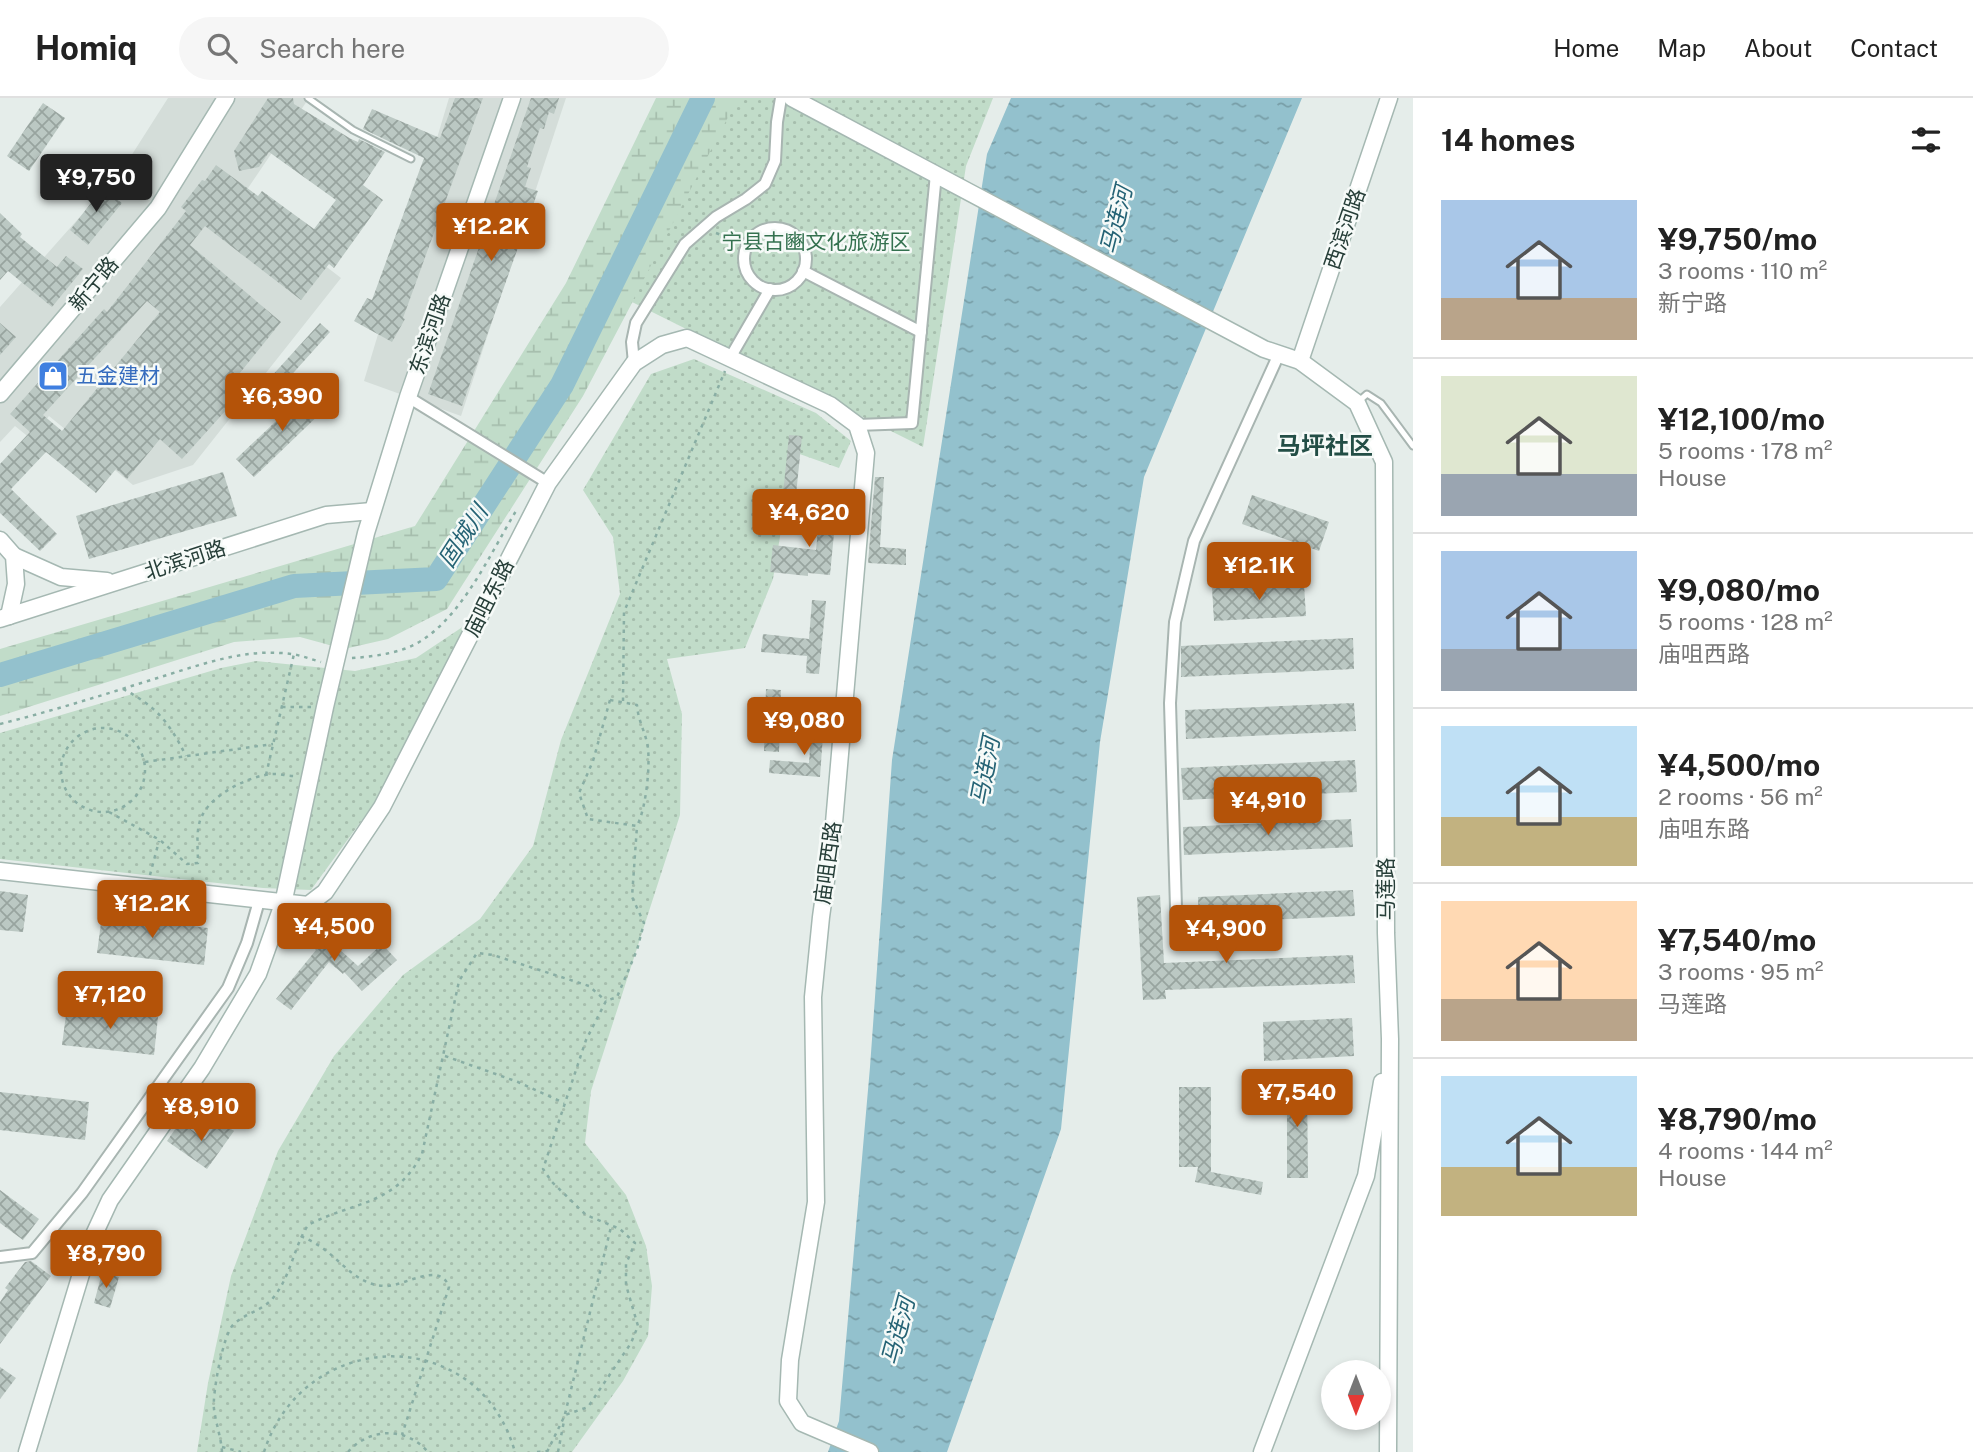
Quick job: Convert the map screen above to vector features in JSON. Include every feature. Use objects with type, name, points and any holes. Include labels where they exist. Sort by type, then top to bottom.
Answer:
[{"type":"street","name":"新宁路","points":[[0,394],[158,208],[226,98]]},
{"type":"street","name":"东滨河路","points":[[27,1452],[91,1241],[110,1200],[202,1068],[258,974],[283,904],[336,658],[372,511],[408,397],[512,98]]},
{"type":"street","points":[[634,363],[632,342],[636,323],[685,244],[716,217],[765,184],[775,162],[781,98]]},
{"type":"street","name":"马莲路","points":[[792,98],[1271,351],[1300,361],[1357,403],[1384,462],[1386,933],[1390,1039],[1388,1452]]},
{"type":"street","name":"西滨河路","points":[[1300,361],[1389,98]]},
{"type":"street","points":[[769,289],[730,358],[830,405],[857,425],[912,423],[936,174]]},
{"type":"street","points":[[772,228],[793,233],[805,250],[803,271],[798,280],[789,286],[769,289],[760,286],[747,273],[744,254],[747,245],[753,236],[772,228]]},
{"type":"street","points":[[803,271],[921,332]]},
{"type":"street","name":"庙咀东路","points":[[0,871],[308,905],[325,892],[382,807],[548,483],[634,363],[662,345],[687,338],[730,358]]},
{"type":"street","points":[[1177,942],[1170,703],[1175,622],[1194,541],[1271,351]]},
{"type":"street","points":[[408,397],[548,483]]},
{"type":"street","name":"庙咀西路","points":[[857,425],[866,453],[834,823],[813,996],[816,1202],[790,1360],[788,1401],[802,1423],[870,1452]]},
{"type":"street","name":"北滨河路","points":[[5,617],[326,515],[372,511]]},
{"type":"street","points":[[0,540],[14,556],[61,577],[116,582]]},
{"type":"street","points":[[5,617],[16,584],[14,556]]},
{"type":"street","points":[[0,1256],[32,1253],[82,1193],[228,988],[247,943],[259,901]]},
{"type":"street","points":[[1262,1452],[1366,1176],[1390,1039]]},
{"type":"lane","points":[[308,98],[353,130],[411,159]]},
{"type":"lane","points":[[1357,403],[1367,394],[1381,403],[1413,446]]},
{"type":"path","points":[[704,228],[747,245]]},
{"type":"path","points":[[623,701],[624,612],[730,358]]},
{"type":"path","points":[[0,724],[237,656],[277,652],[320,662],[403,650],[431,635],[455,612],[516,510]]},
{"type":"path","points":[[265,775],[294,654]]},
{"type":"path","points":[[123,689],[146,701],[161,715],[186,756]]},
{"type":"path","points":[[537,1452],[547,1451],[565,1415],[588,1407],[631,1343],[638,1325],[626,1284],[626,1264],[635,1243],[620,1229],[586,1215],[552,1182],[543,1169],[586,1040],[606,1001],[617,997],[638,950],[644,923],[632,897],[636,826],[642,816],[648,747],[638,719],[638,705],[610,700],[593,761],[579,793],[588,820],[636,826]]},
{"type":"path","points":[[282,706],[325,707]]},
{"type":"path","points":[[91,729],[119,731],[136,743],[145,762],[141,789],[133,800],[109,811],[95,811],[82,806],[64,786],[62,758],[69,746],[91,729]]},
{"type":"path","points":[[145,762],[273,744]]},
{"type":"path","points":[[109,811],[160,840],[187,864],[198,863],[201,815],[216,797],[265,775],[309,778]]},
{"type":"path","points":[[146,888],[160,840]]},
{"type":"path","points":[[222,1452],[213,1406],[224,1340],[234,1324],[261,1309],[274,1298],[283,1283],[301,1236],[309,1225],[383,1197],[409,1176],[422,1154],[459,981],[477,953],[493,955],[589,986],[606,1001]]},
{"type":"path","points":[[444,1056],[518,1082],[564,1103]]},
{"type":"path","points":[[558,1452],[611,1225]]},
{"type":"path","points":[[301,1236],[322,1247],[353,1276],[369,1283],[396,1286],[432,1274],[444,1278],[449,1287],[402,1435]]},
{"type":"path","points":[[264,1452],[283,1412],[305,1388],[347,1363],[378,1356],[426,1359],[452,1371],[485,1398],[501,1420],[515,1452]]},
{"type":"path","points":[[348,1452],[370,1436],[389,1433],[418,1442],[428,1452]]},
{"type":"path","points":[[222,1447],[241,1452]]},
{"type":"shaded area","points":[[168,98],[309,98],[240,200],[341,278],[193,465],[133,485],[49,416],[31,439],[15,426],[0,442],[0,307],[124,167]]},
{"type":"shaded area","points":[[449,98],[566,98],[461,416],[364,381]]},
{"type":"green space","points":[[656,98],[740,98],[583,396],[447,609],[388,639],[344,649],[300,637],[234,642],[0,716],[0,649],[415,526],[566,283]]},
{"type":"green space","name":"宁县古豳文化旅游区","points":[[738,98],[993,98],[966,166],[923,447],[632,302]]},
{"type":"green space","points":[[694,359],[816,413],[851,441],[839,468],[794,452],[773,579],[745,648],[667,659],[682,714],[680,815],[591,1091],[585,1143],[626,1195],[646,1246],[652,1286],[648,1336],[623,1381],[572,1452],[197,1452],[208,1383],[231,1276],[278,1151],[334,1056],[403,975],[480,919],[533,846],[561,740],[620,594],[613,537],[583,490],[651,374]]},
{"type":"green space","points":[[464,626],[378,798],[311,890],[263,888],[0,859],[0,733],[221,668],[256,661],[355,671],[416,658]]},
{"type":"water","name":"马连河","points":[[1011,98],[1302,98],[1144,477],[1100,742],[1061,1129],[947,1452],[828,1452],[839,1421],[870,1067],[892,760],[987,154]]},
{"type":"building","points":[[268,98],[293,98],[294,104],[351,139],[358,142],[359,139],[385,152],[363,185],[383,200],[334,268],[329,264],[301,300],[205,226],[190,245],[281,322],[227,389],[237,398],[182,459],[160,439],[127,479],[116,469],[96,493],[46,452],[11,489],[57,534],[40,551],[0,513],[0,464],[30,432],[10,414],[104,309],[107,312],[186,211],[181,207],[202,180],[205,181],[216,165],[258,196],[262,191],[314,229],[336,200],[269,152],[259,167],[239,171],[234,151]],"holes":[[[147,301],[160,312],[62,431],[43,415]]]},
{"type":"building","points":[[455,98],[483,98],[403,318],[405,319],[392,342],[354,321],[367,298],[372,300],[424,158],[363,129],[372,109],[440,138]]},
{"type":"building","points":[[531,98],[559,98],[554,114],[549,112],[544,129],[540,128],[527,167],[531,168],[525,187],[538,191],[462,406],[428,394]]},
{"type":"building","points":[[43,103],[65,118],[29,171],[7,156]]},
{"type":"building","points":[[96,183],[122,203],[88,245],[70,230],[91,203],[84,197]]},
{"type":"building","points":[[0,213],[22,234],[20,237],[57,267],[66,256],[83,269],[52,307],[8,271],[0,280]]},
{"type":"building","points":[[0,323],[16,337],[0,355]]},
{"type":"building","points":[[320,323],[330,332],[269,400],[259,390]]},
{"type":"building","points":[[310,389],[327,407],[254,477],[236,459]]},
{"type":"building","points":[[789,435],[802,436],[796,495],[783,494]]},
{"type":"building","points":[[223,472],[237,516],[89,559],[76,516]]},
{"type":"building","points":[[875,477],[884,477],[880,547],[906,549],[906,565],[868,563]]},
{"type":"building","points":[[1252,495],[1329,522],[1319,551],[1242,524]]},
{"type":"building","points":[[821,500],[837,502],[830,575],[770,572],[773,545],[816,550]]},
{"type":"building","points":[[1304,584],[1306,616],[1214,621],[1212,588]]},
{"type":"building","points":[[812,600],[826,601],[819,674],[806,673],[807,656],[761,652],[763,634],[809,639]]},
{"type":"building","points":[[1353,638],[1354,669],[1181,677],[1181,646]]},
{"type":"building","points":[[766,689],[781,690],[779,752],[764,751]]},
{"type":"building","points":[[1354,703],[1356,731],[1186,739],[1185,710]]},
{"type":"building","points":[[812,720],[824,721],[820,777],[769,773],[770,760],[809,763]]},
{"type":"building","points":[[1355,760],[1357,792],[1183,800],[1181,768]]},
{"type":"building","points":[[1351,819],[1353,847],[1184,855],[1183,827]]},
{"type":"building","points":[[1353,890],[1355,916],[1199,923],[1198,897]]},
{"type":"building","points":[[0,891],[28,895],[23,932],[0,930]]},
{"type":"building","points":[[1160,895],[1164,963],[1353,955],[1355,983],[1165,990],[1166,999],[1143,1000],[1137,897]]},
{"type":"building","points":[[337,908],[348,917],[328,939],[358,966],[382,944],[397,960],[362,991],[344,972],[343,974],[329,962],[291,1010],[276,999],[316,950],[307,942]]},
{"type":"building","points":[[102,915],[208,928],[204,965],[97,953]]},
{"type":"building","points":[[67,1007],[158,1017],[154,1055],[62,1045]]},
{"type":"building","points":[[1352,1018],[1354,1056],[1264,1061],[1263,1022]]},
{"type":"building","points":[[1287,1080],[1307,1080],[1308,1178],[1287,1178]]},
{"type":"building","points":[[1179,1087],[1211,1087],[1211,1172],[1263,1182],[1261,1195],[1195,1182],[1198,1167],[1179,1167]]},
{"type":"building","points":[[0,1092],[89,1102],[85,1140],[0,1130]]},
{"type":"building","points":[[218,1121],[234,1131],[207,1169],[167,1141],[180,1122],[205,1139]]},
{"type":"building","points":[[0,1190],[39,1219],[23,1240],[0,1223]]},
{"type":"building","points":[[31,1261],[51,1276],[0,1344],[0,1302],[8,1290],[5,1288],[25,1262]]},
{"type":"building","points":[[102,1273],[119,1277],[110,1308],[94,1303]]},
{"type":"building","points":[[0,1367],[16,1378],[0,1399]]},
{"type":"waterway","name":"固城川","points":[[0,675],[294,586],[436,579],[562,385],[703,98]]},
{"type":"place","name":"五金建材","points":[[53,376]]},
{"type":"district","name":"马坪社区","points":[[1325,446]]}]
